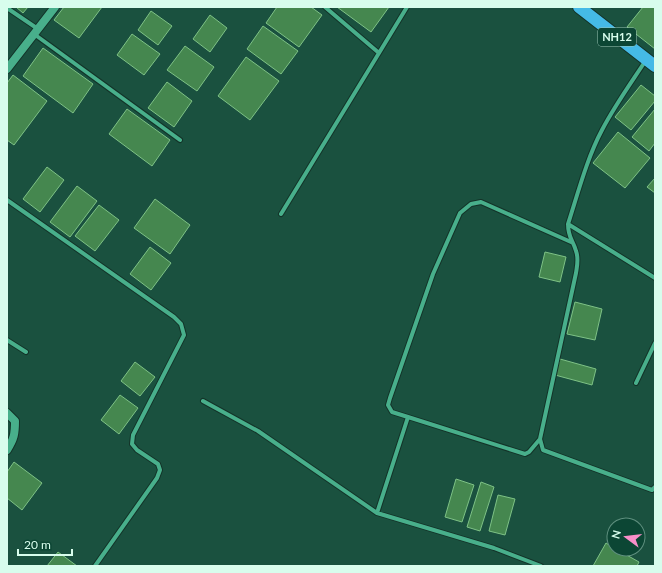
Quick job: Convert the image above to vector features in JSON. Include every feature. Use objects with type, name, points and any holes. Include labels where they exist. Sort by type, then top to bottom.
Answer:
[{"type":"highway","name":"NH12","points":[[586,9],[651,63]]},
{"type":"street","points":[[7,69],[55,7]]},
{"type":"street","points":[[325,7],[379,53]]},
{"type":"street","points":[[281,214],[408,7]]},
{"type":"street","points":[[7,8],[180,140]]},
{"type":"street","points":[[651,63],[616,107],[602,130],[593,150],[568,224],[568,233],[576,250],[578,261],[540,439],[543,450],[652,490],[655,486]]},
{"type":"street","points":[[7,200],[174,317],[181,324],[184,336],[133,435],[132,444],[136,450],[158,464],[160,470],[157,478],[95,566]]},
{"type":"street","points":[[540,439],[529,452],[525,454],[392,412],[388,406],[433,274],[460,213],[471,204],[481,202],[571,242]]},
{"type":"street","points":[[568,224],[655,278]]},
{"type":"street","points":[[7,340],[26,352]]},
{"type":"street","points":[[636,383],[655,343]]},
{"type":"street","points":[[203,401],[258,431],[377,513],[494,548],[541,566]]},
{"type":"street","points":[[7,413],[15,421],[15,432],[12,442],[7,450]]},
{"type":"street","points":[[377,513],[408,417]]},
{"type":"building","points":[[16,7],[28,7],[23,13]]},
{"type":"building","points":[[64,7],[102,7],[79,38],[54,20]]},
{"type":"building","points":[[277,7],[311,7],[322,15],[299,47],[266,23]]},
{"type":"building","points":[[337,7],[389,7],[371,32]]},
{"type":"building","points":[[643,7],[655,7],[655,49],[627,27]]},
{"type":"building","points":[[151,11],[172,26],[158,45],[138,30]]},
{"type":"building","points":[[210,15],[227,28],[210,52],[193,39]]},
{"type":"building","points":[[263,26],[298,51],[281,74],[247,49]]},
{"type":"building","points":[[132,34],[160,54],[144,75],[117,55]]},
{"type":"building","points":[[185,46],[214,67],[197,91],[167,70]]},
{"type":"building","points":[[43,48],[93,84],[73,113],[23,76]]},
{"type":"building","points":[[246,57],[279,81],[250,120],[218,96]]},
{"type":"building","points":[[13,75],[47,101],[14,145],[7,140],[7,83]]},
{"type":"building","points":[[167,82],[192,101],[174,127],[148,108]]},
{"type":"building","points":[[641,85],[655,96],[655,101],[631,130],[615,117]]},
{"type":"building","points":[[127,109],[170,140],[152,166],[109,134]]},
{"type":"building","points":[[655,109],[655,143],[649,151],[632,137]]},
{"type":"building","points":[[618,132],[650,158],[625,188],[593,163]]},
{"type":"building","points":[[47,167],[64,180],[40,212],[23,199]]},
{"type":"building","points":[[655,178],[655,193],[647,187]]},
{"type":"building","points":[[77,186],[97,201],[70,237],[50,222]]},
{"type":"building","points":[[155,199],[190,225],[170,254],[134,228]]},
{"type":"building","points":[[99,205],[119,220],[95,251],[75,236]]},
{"type":"building","points":[[150,247],[171,263],[151,290],[130,274]]},
{"type":"building","points":[[545,252],[566,257],[560,282],[539,277]]},
{"type":"building","points":[[575,302],[602,309],[595,340],[567,334]]},
{"type":"building","points":[[560,359],[596,369],[592,385],[555,375]]},
{"type":"building","points":[[135,362],[155,377],[140,396],[121,381]]},
{"type":"building","points":[[120,395],[138,408],[119,434],[101,420]]},
{"type":"building","points":[[14,462],[42,483],[22,510],[7,498],[7,472]]},
{"type":"building","points":[[456,479],[474,485],[462,522],[445,517]]},
{"type":"building","points":[[481,482],[494,487],[480,531],[467,527]]},
{"type":"building","points":[[498,495],[515,499],[505,535],[489,531]]},
{"type":"building","points":[[606,543],[606,557],[630,557],[639,562],[637,566],[593,566]]},
{"type":"building","points":[[58,552],[77,566],[47,566]]}]
